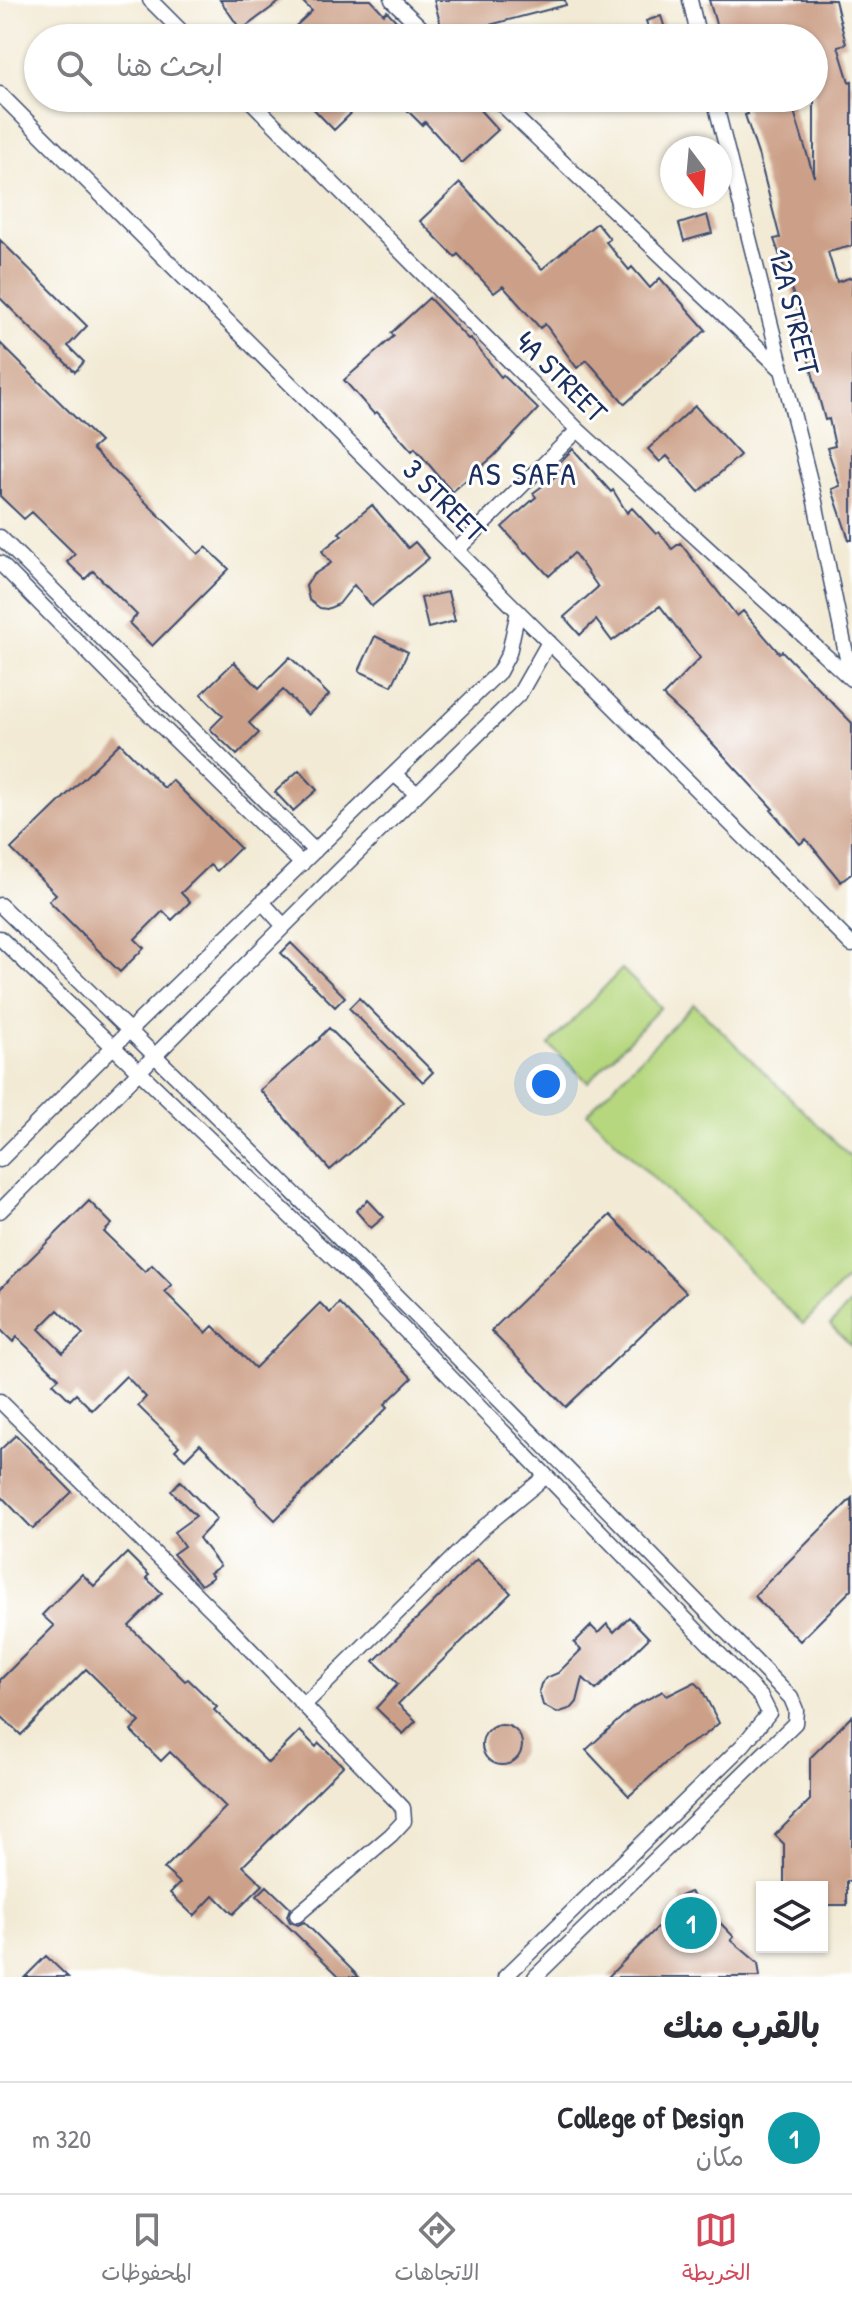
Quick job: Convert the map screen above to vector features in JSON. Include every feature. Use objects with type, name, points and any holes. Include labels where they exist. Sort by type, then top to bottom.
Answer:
[{"type":"street","points":[[150,0],[174,24]]},
{"type":"street","points":[[392,0],[417,24]]},
{"type":"street","points":[[690,0],[696,24]]},
{"type":"street","name":"3 STREET","points":[[0,94],[852,945]]},
{"type":"street","name":"4A STREET","points":[[262,112],[578,430],[852,680]]},
{"type":"street","points":[[510,112],[782,371]]},
{"type":"street","name":"12A STREET","points":[[717,112],[814,497],[852,680]]},
{"type":"street","points":[[457,550],[578,430]]},
{"type":"street","points":[[0,537],[315,851]]},
{"type":"street","points":[[0,563],[302,864]]},
{"type":"street","points":[[0,1160],[499,672],[509,653],[518,611]]},
{"type":"street","points":[[0,1211],[520,693],[549,642]]},
{"type":"street","points":[[499,672],[520,693]]},
{"type":"street","points":[[394,774],[417,794]]},
{"type":"street","points":[[262,902],[284,926]]},
{"type":"street","points":[[0,905],[364,1264],[791,1698],[796,1710],[795,1723],[535,1977]]},
{"type":"street","points":[[0,938],[353,1277],[761,1697],[769,1713]]},
{"type":"street","points":[[353,1277],[364,1264]]},
{"type":"street","points":[[0,1401],[308,1701],[403,1808],[404,1821],[391,1835],[297,1915]]},
{"type":"street","points":[[534,1464],[550,1451]]},
{"type":"street","points":[[308,1701],[484,1527],[545,1477]]},
{"type":"street","points":[[505,1977],[743,1745],[769,1713],[796,1710]]},
{"type":"green space","points":[[622,969],[661,1007],[588,1082],[549,1045]]},
{"type":"green space","points":[[694,1004],[852,1158],[852,1274],[803,1324],[587,1113]]},
{"type":"green space","points":[[852,1302],[852,1346],[830,1325]]},
{"type":"building","points":[[220,0],[282,0],[249,24],[237,24]]},
{"type":"building","points":[[301,0],[371,0],[399,24],[298,24],[312,11]]},
{"type":"building","points":[[434,0],[565,0],[566,5],[494,24],[440,24]]},
{"type":"building","points":[[709,0],[835,0],[846,44],[838,46],[849,82],[852,81],[852,246],[828,252],[837,282],[852,277],[852,540],[849,540],[832,489],[840,486],[827,448],[835,446],[808,357],[815,355],[807,327],[798,330],[795,316],[800,314],[774,239],[780,238],[745,115],[747,112],[794,112],[814,177],[814,112],[828,112],[828,24],[716,24]]},
{"type":"building","points":[[661,16],[664,24],[647,24],[646,21]]},
{"type":"building","points":[[317,112],[353,112],[334,130]]},
{"type":"building","points":[[409,112],[482,112],[498,130],[462,163],[425,122],[422,125]]},
{"type":"building","points":[[460,183],[542,269],[597,223],[610,239],[606,242],[629,270],[632,267],[650,288],[660,278],[706,330],[625,404],[587,360],[577,368],[545,324],[540,328],[503,286],[494,293],[458,254],[455,257],[420,221]]},
{"type":"building","points":[[707,215],[712,233],[684,241],[679,224]]},
{"type":"building","points":[[0,240],[87,326],[68,346],[84,362],[75,372],[0,298]]},
{"type":"building","points":[[429,298],[470,338],[501,377],[503,375],[538,409],[494,456],[452,492],[415,448],[412,451],[344,380],[394,336],[391,333]]},
{"type":"building","points":[[0,343],[100,442],[92,449],[198,554],[206,547],[229,569],[152,646],[129,623],[137,615],[93,571],[85,579],[67,562],[75,554],[32,512],[24,519],[0,496]]},
{"type":"building","points":[[695,406],[740,455],[699,492],[667,456],[660,462],[648,449]]},
{"type":"building","points":[[573,449],[611,492],[613,490],[627,513],[632,508],[656,534],[659,532],[672,549],[680,543],[737,616],[743,611],[779,653],[782,651],[852,723],[852,873],[841,882],[806,839],[800,844],[773,809],[702,732],[663,696],[700,658],[660,606],[612,641],[596,620],[580,635],[564,617],[598,587],[574,553],[549,576],[502,527],[536,497],[533,493],[560,473],[555,467]]},
{"type":"building","points":[[372,505],[408,548],[415,542],[429,558],[372,606],[354,585],[339,604],[327,609],[320,608],[309,600],[306,586],[313,575],[331,563],[322,551]]},
{"type":"building","points":[[448,592],[455,621],[428,628],[421,598]]},
{"type":"building","points":[[375,636],[408,652],[392,686],[359,671]]},
{"type":"building","points":[[290,657],[329,695],[308,715],[283,690],[249,723],[259,733],[237,755],[210,729],[223,716],[201,694],[234,662],[259,688]]},
{"type":"building","points":[[120,743],[164,788],[172,780],[240,848],[217,871],[210,865],[181,893],[190,902],[172,920],[163,911],[135,939],[144,948],[120,972],[49,901],[56,894],[11,849]]},
{"type":"building","points":[[299,770],[317,790],[293,811],[275,792]]},
{"type":"building","points":[[291,943],[345,997],[335,1007],[281,953]]},
{"type":"building","points":[[359,998],[433,1072],[423,1082],[349,1008]]},
{"type":"building","points":[[329,1028],[403,1102],[380,1127],[330,1170],[260,1090]]},
{"type":"building","points":[[368,1200],[384,1217],[371,1228],[356,1211]]},
{"type":"building","points":[[89,1201],[112,1224],[104,1232],[145,1272],[152,1265],[172,1285],[165,1292],[206,1333],[213,1326],[255,1368],[320,1303],[330,1313],[339,1303],[412,1378],[385,1404],[388,1407],[275,1520],[200,1444],[185,1459],[175,1450],[179,1446],[138,1406],[146,1397],[126,1376],[92,1410],[76,1394],[70,1400],[53,1383],[59,1378],[17,1337],[13,1342],[0,1329],[0,1289]],"holes":[[[58,1310],[83,1334],[63,1353],[39,1329]]]},
{"type":"building","points":[[610,1215],[686,1292],[566,1407],[491,1331]]},
{"type":"building","points":[[16,1435],[72,1492],[33,1529],[0,1495],[0,1450]]},
{"type":"building","points":[[180,1481],[217,1519],[199,1538],[220,1566],[210,1573],[213,1577],[201,1585],[173,1554],[184,1546],[174,1532],[196,1516],[171,1491]]},
{"type":"building","points":[[852,1498],[852,1589],[800,1641],[754,1596]]},
{"type":"building","points":[[127,1553],[162,1593],[129,1626],[185,1681],[188,1679],[217,1707],[214,1710],[268,1763],[300,1731],[316,1747],[319,1743],[343,1766],[243,1866],[263,1885],[233,1914],[214,1895],[194,1916],[170,1893],[180,1883],[164,1869],[226,1807],[170,1752],[161,1761],[131,1731],[140,1722],[86,1669],[21,1735],[0,1715],[0,1680],[54,1626],[42,1615],[82,1574],[94,1586]]},
{"type":"building","points":[[477,1559],[511,1593],[398,1704],[416,1721],[403,1734],[376,1708],[398,1684],[374,1661]]},
{"type":"building","points":[[629,1617],[649,1638],[596,1690],[583,1678],[577,1702],[572,1708],[557,1713],[543,1705],[539,1691],[541,1684],[558,1673],[581,1650],[574,1643],[591,1626],[598,1633],[607,1624],[614,1632]]},
{"type":"building","points":[[695,1682],[719,1723],[682,1748],[629,1796],[586,1750],[634,1706],[663,1691],[667,1696]]},
{"type":"building","points":[[852,1716],[852,1881],[847,1881],[847,1905],[828,1905],[828,1881],[784,1881],[784,1844],[775,1835],[810,1800],[810,1758]]},
{"type":"building","points":[[502,1725],[516,1731],[522,1745],[516,1759],[502,1765],[488,1759],[482,1745],[488,1731]]},
{"type":"building","points":[[267,1886],[290,1908],[287,1916],[290,1922],[298,1925],[304,1922],[359,1977],[340,1977],[257,1896]]},
{"type":"building","points":[[690,1892],[734,1937],[731,1940],[758,1963],[760,1977],[608,1977],[682,1903],[680,1896]]},
{"type":"building","points":[[46,1956],[68,1977],[25,1977]]},
{"type":"place","name":"College of Design","points":[[691,1923]]},
{"type":"district","name":"AS SAFA","points":[[523,473]]}]
